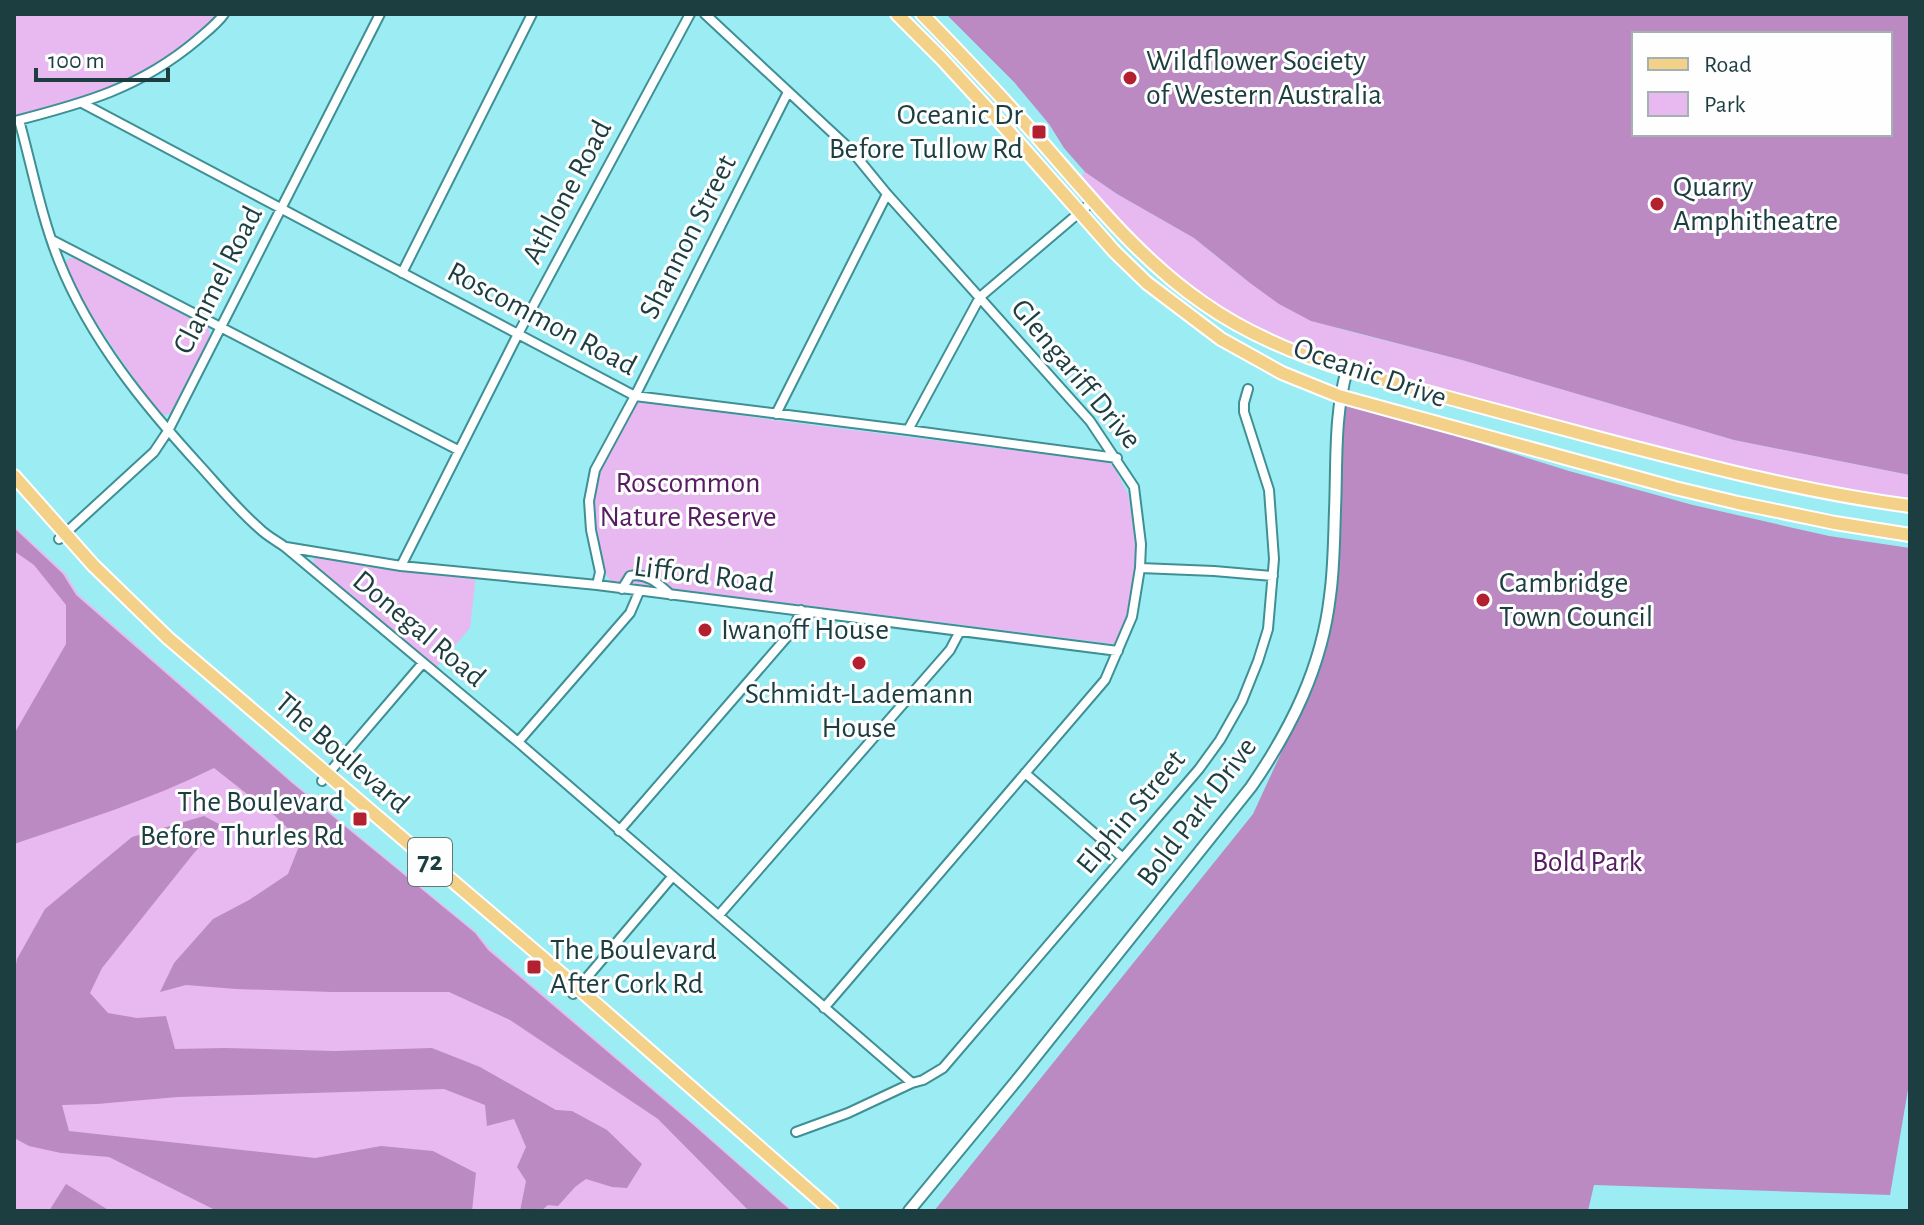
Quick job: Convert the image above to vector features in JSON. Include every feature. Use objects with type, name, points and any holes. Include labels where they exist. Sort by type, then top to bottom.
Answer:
[{"type":"main road","name":"Oceanic Drive","points":[[897,14],[1147,283],[1221,339],[1282,373],[1339,396],[1738,503],[1910,535]]},
{"type":"main road","name":"Oceanic Drive","points":[[922,14],[1007,103],[1131,242],[1203,303],[1261,338],[1347,370],[1754,478],[1910,506]]},
{"type":"main road","name":"The Boulevard","points":[[14,476],[62,537]]},
{"type":"main road","name":"The Boulevard","points":[[14,489],[168,638],[325,778],[832,1211]]},
{"type":"main road","name":"The Boulevard","points":[[575,991],[819,1211]]},
{"type":"street","points":[[16,121],[115,92],[150,74],[188,48],[224,14]]},
{"type":"street","name":"Clanmel Road","points":[[62,537],[154,452],[168,431],[380,14]]},
{"type":"street","points":[[402,273],[532,14]]},
{"type":"street","name":"Athlone Road","points":[[401,566],[518,334],[690,14]]},
{"type":"street","name":"Glengariff Drive","points":[[705,14],[851,150],[1090,421],[1134,487],[1141,544],[1132,617],[1105,680],[824,1008]]},
{"type":"street","name":"Shannon Street","points":[[597,585],[600,572],[591,530],[589,501],[595,470],[788,92]]},
{"type":"street","name":"Roscommon Road","points":[[82,103],[635,396],[1117,458]]},
{"type":"street","name":"Donegal Road","points":[[16,121],[60,263],[83,312],[108,352],[168,431],[260,529],[518,742],[912,1083]]},
{"type":"street","points":[[776,414],[887,194]]},
{"type":"street","points":[[908,430],[980,297],[1093,201]]},
{"type":"street","points":[[52,240],[458,450]]},
{"type":"street","name":"Bold Park Drive","points":[[911,1210],[1251,787],[1298,710],[1312,675],[1330,599],[1339,396],[1347,370]]},
{"type":"street","name":"Elphin Street","points":[[796,1132],[848,1113],[935,1074],[952,1060],[1199,769],[1220,740],[1248,688],[1263,645],[1268,629],[1273,576],[1271,508],[1262,467],[1244,412],[1248,389]]},
{"type":"street","name":"Lifford Road","points":[[285,547],[401,566],[597,585],[1118,651]]},
{"type":"street","points":[[1140,568],[1273,576]]},
{"type":"street","points":[[622,589],[630,576],[638,575],[652,580],[672,595]]},
{"type":"street","points":[[518,742],[630,613],[639,592]]},
{"type":"street","points":[[619,831],[793,630],[801,610]]},
{"type":"street","points":[[719,915],[950,650],[960,631]]},
{"type":"street","points":[[325,778],[422,664]]},
{"type":"street","points":[[1025,773],[1123,858]]},
{"type":"street","points":[[575,991],[672,877]]},
{"type":"green space","points":[[14,14],[218,14],[150,69],[118,86],[14,116]]},
{"type":"green space","points":[[946,14],[1910,14],[1910,475],[1734,440],[1462,360],[1311,321],[1279,304],[1194,238],[1085,172],[1014,82]]},
{"type":"green space","points":[[1085,172],[1194,238],[1250,283],[1340,329],[1462,360],[1734,440],[1910,475],[1910,501],[1834,490],[1755,473],[1348,365],[1294,345],[1224,311],[1173,274],[1140,244],[1079,178]]},
{"type":"green space","points":[[76,258],[209,328],[210,338],[170,414],[159,412],[104,334],[71,279],[66,261]]},
{"type":"green space","name":"Bold Park","points":[[1341,400],[1569,471],[1693,505],[1829,536],[1910,548],[1910,1078],[1890,1195],[1594,1185],[1588,1211],[934,1211],[1253,814],[1317,675],[1328,635],[1336,595],[1339,553]]},
{"type":"green space","name":"Roscommon Nature Reserve","points":[[643,401],[1108,462],[1114,467],[1128,494],[1137,550],[1124,628],[1114,644],[611,581],[605,574],[601,560],[593,509],[594,496],[612,445],[631,410]]},
{"type":"green space","points":[[14,526],[65,573],[78,594],[293,782],[476,932],[490,949],[793,1211],[14,1211]]},
{"type":"green space","points":[[14,528],[63,574],[76,595],[292,783],[475,933],[488,950],[791,1211],[749,1211],[658,1119],[510,1020],[449,992],[332,992],[186,985],[160,992],[174,963],[213,919],[288,874],[301,841],[275,816],[214,768],[140,800],[14,844],[14,734],[66,644],[66,605],[34,565],[14,551]]},
{"type":"green space","points":[[318,556],[476,575],[470,628],[435,669],[317,569],[313,563]]},
{"type":"green space","points":[[204,816],[221,825],[194,853],[102,968],[90,993],[108,1013],[137,1018],[166,1016],[175,1049],[335,1051],[432,1048],[480,1067],[556,1110],[572,1111],[607,1130],[642,1164],[627,1188],[586,1179],[558,1206],[548,1205],[541,1211],[520,1211],[526,1181],[517,1167],[526,1147],[514,1119],[487,1126],[485,1105],[444,1089],[178,1097],[62,1105],[69,1131],[315,1158],[381,1146],[433,1151],[476,1173],[472,1211],[217,1211],[109,1157],[61,1153],[29,1146],[14,1138],[14,975],[17,959],[45,909],[132,837]]},
{"type":"green space","points":[[66,1184],[110,1211],[49,1211]]},
{"type":"place","name":"Wildflower Society of Western Australia","points":[[1130,78]]},
{"type":"place","name":"Oceanic Dr Before Tullow Rd","points":[[1039,132]]},
{"type":"place","name":"Quarry Amphitheatre","points":[[1657,204]]},
{"type":"place","name":"Cambridge Town Council","points":[[1483,600]]},
{"type":"place","name":"Iwanoff House","points":[[705,630]]},
{"type":"place","name":"Schmidt-Lademann House","points":[[859,663]]},
{"type":"place","name":"The Boulevard Before Thurles Rd","points":[[360,819]]},
{"type":"place","name":"The Boulevard After Cork Rd","points":[[534,967]]}]
